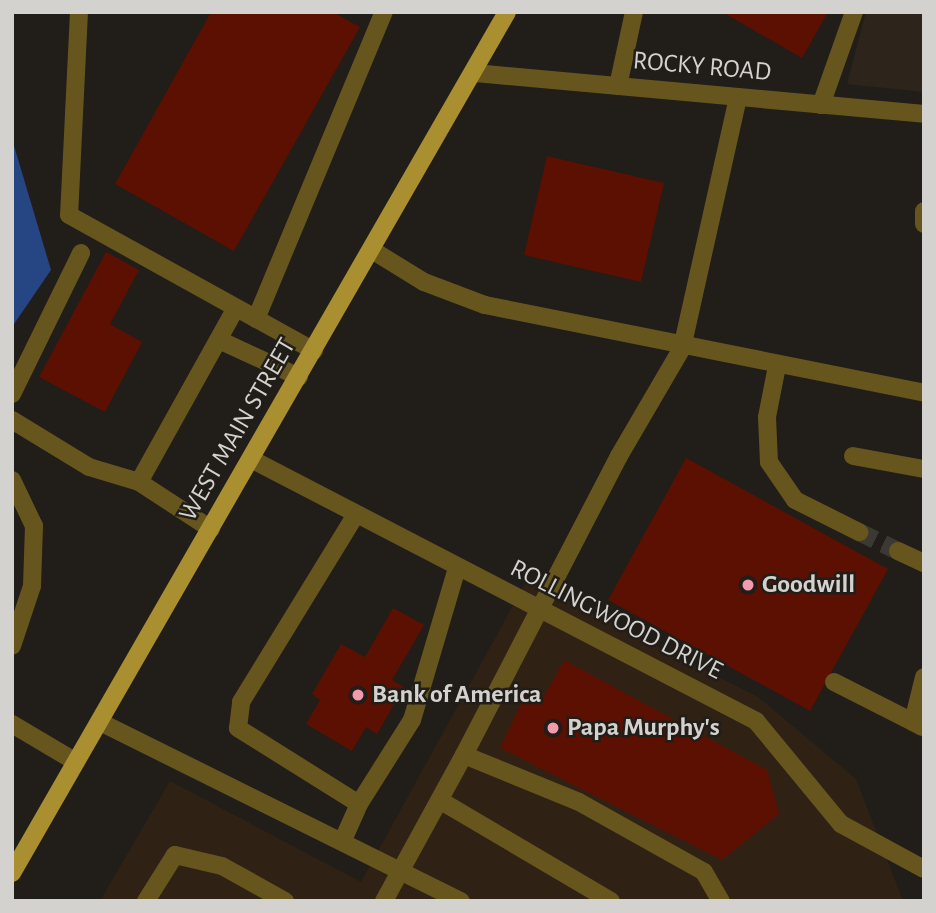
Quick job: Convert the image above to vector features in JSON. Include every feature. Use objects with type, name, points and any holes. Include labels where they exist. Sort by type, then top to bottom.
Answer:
[{"type":"main road","name":"WEST MAIN STREET","points":[[12,873],[475,73],[507,12]]},
{"type":"street","points":[[79,12],[69,215],[314,351]]},
{"type":"street","points":[[256,319],[384,12]]},
{"type":"street","points":[[618,86],[634,12]]},
{"type":"street","points":[[821,105],[854,12]]},
{"type":"street","name":"ROCKY ROAD","points":[[475,73],[924,114]]},
{"type":"street","points":[[384,901],[441,801],[540,610],[682,348],[738,97]]},
{"type":"street","points":[[924,211],[924,224]]},
{"type":"street","points":[[372,250],[424,282],[485,305],[682,348],[924,393]]},
{"type":"street","points":[[12,394],[81,253]]},
{"type":"street","points":[[139,482],[236,308]]},
{"type":"street","points":[[219,340],[299,377]]},
{"type":"street","points":[[777,366],[767,417],[769,462],[795,500],[859,532]]},
{"type":"street","points":[[12,420],[89,467],[139,482],[211,529]]},
{"type":"street","points":[[853,456],[924,469]]},
{"type":"street","name":"ROLLINGWOOD DRIVE","points":[[251,459],[756,722],[841,824],[924,869]]},
{"type":"street","points":[[12,480],[34,526],[32,586],[12,646]]},
{"type":"street","points":[[356,514],[241,702],[238,728],[359,804]]},
{"type":"street","points":[[898,551],[924,563]]},
{"type":"street","points":[[343,840],[359,804],[424,690],[457,568]]},
{"type":"street","points":[[834,682],[919,725],[924,677]]},
{"type":"street","points":[[100,722],[401,868],[461,901]]},
{"type":"street","points":[[12,724],[76,762]]},
{"type":"street","points":[[464,755],[579,802],[692,866],[721,901]]},
{"type":"street","points":[[441,801],[611,901]]},
{"type":"street","points":[[146,901],[175,855],[222,866],[285,901]]},
{"type":"shaded area","points":[[866,12],[924,12],[924,92],[847,84]]},
{"type":"shaded area","points":[[527,580],[758,697],[856,779],[903,901],[100,901],[170,781],[361,882]]},
{"type":"water","points":[[12,139],[51,270],[12,327]]},
{"type":"building","points":[[211,12],[333,12],[360,27],[234,251],[115,184]]},
{"type":"building","points":[[722,12],[828,12],[802,58]]},
{"type":"building","points":[[547,156],[664,183],[641,282],[524,255]]},
{"type":"building","points":[[106,252],[139,270],[110,324],[142,342],[105,412],[39,377]]},
{"type":"building","name":"Goodwill","points":[[686,458],[888,569],[810,711],[608,600]]},
{"type":"building","points":[[393,608],[424,625],[392,680],[404,687],[377,734],[366,727],[352,751],[306,724],[320,700],[312,694],[341,644],[365,657]]},
{"type":"building","points":[[564,660],[767,770],[779,814],[722,860],[500,748],[526,693],[543,698]]},
{"type":"tunnel","points":[[859,532],[898,551]]},
{"type":"place","name":"Goodwill","points":[[748,585]]},
{"type":"place","name":"Bank of America","points":[[358,695]]},
{"type":"place","name":"Papa Murphy's","points":[[553,728]]}]
